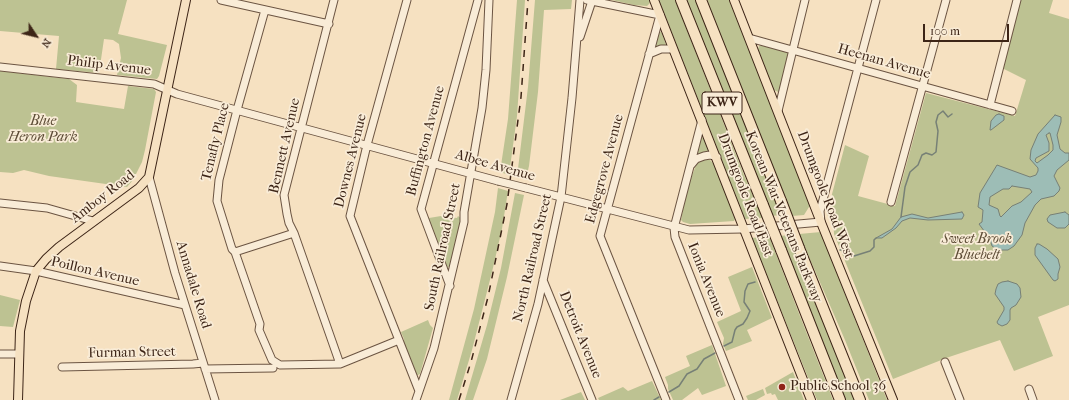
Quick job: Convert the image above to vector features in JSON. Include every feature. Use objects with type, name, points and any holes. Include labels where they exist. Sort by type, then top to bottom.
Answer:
[{"type":"highway","name":"Korean War Veterans Parkway","points":[[681,0],[840,400]]},
{"type":"highway","name":"Korean War Veterans Parkway","points":[[701,0],[860,400]]},
{"type":"main road","name":"Amboy Road","points":[[18,400],[18,354],[22,316],[36,271],[59,247],[139,188],[149,177],[186,0]]},
{"type":"main road","name":"Drumgoole Road East","points":[[654,0],[812,400]]},
{"type":"main road","name":"Drumgoole Road West","points":[[735,1],[821,222],[893,400]]},
{"type":"street","points":[[221,0],[329,24]]},
{"type":"street","name":"Bennett Avenue","points":[[334,0],[285,190],[285,204],[287,214],[340,364]]},
{"type":"street","name":"Downes Avenue","points":[[407,0],[350,216],[419,391]]},
{"type":"street","name":"Buffington Avenue","points":[[450,286],[421,209],[478,0]]},
{"type":"street","name":"South Railroad Street","points":[[416,400],[434,348],[450,286],[464,222],[464,212],[472,173],[482,108],[486,70],[489,0]]},
{"type":"street","name":"North Railroad Street","points":[[511,400],[543,280],[561,197],[577,48],[580,0]]},
{"type":"street","points":[[778,111],[806,0]]},
{"type":"street","points":[[821,222],[820,211],[876,0]]},
{"type":"street","points":[[891,202],[946,0]]},
{"type":"street","points":[[990,105],[1018,0]]},
{"type":"street","points":[[589,1],[660,16]]},
{"type":"street","name":"North Railroad Street","points":[[577,48],[589,1]]},
{"type":"street","name":"Tenafly Place","points":[[265,10],[237,110],[217,190],[217,201],[232,249],[235,252],[260,324],[260,330],[272,360],[276,366]]},
{"type":"street","name":"Edgegrove Avenue","points":[[660,16],[600,236],[666,400]]},
{"type":"street","name":"Heenan Avenue","points":[[749,38],[1012,111]]},
{"type":"street","points":[[650,54],[661,49],[673,49]]},
{"type":"street","name":"Philip Avenue","points":[[0,67],[154,84],[167,89]]},
{"type":"street","name":"Albee Avenue","points":[[167,89],[177,94],[674,228],[697,231],[744,229],[821,222]]},
{"type":"street","name":"Ionia Avenue","points":[[702,120],[674,228],[675,238],[739,400]]},
{"type":"street","points":[[690,167],[693,162],[700,157],[707,155],[716,157]]},
{"type":"street","name":"Annadale Road","points":[[149,177],[185,305],[215,400]]},
{"type":"street","points":[[0,203],[47,208],[93,221]]},
{"type":"street","points":[[235,252],[294,232]]},
{"type":"street","name":"Poillon Avenue","points":[[0,266],[36,271],[185,305]]},
{"type":"street","name":"Detroit Avenue","points":[[543,280],[592,400]]},
{"type":"street","points":[[340,364],[399,340]]},
{"type":"street","points":[[0,354],[18,354]]},
{"type":"street","points":[[945,362],[960,400]]},
{"type":"street","name":"Furman Street","points":[[62,367],[193,364],[204,366],[276,366],[340,364]]},
{"type":"street","points":[[1029,389],[1033,400]]},
{"type":"green space","points":[[0,0],[127,0],[118,34],[167,45],[159,76],[157,79],[117,75],[121,58],[119,44],[113,40],[104,39],[99,73],[56,69],[59,36],[0,31]]},
{"type":"green space","points":[[517,0],[525,0],[517,116],[509,175],[500,172],[508,119]]},
{"type":"green space","points":[[535,0],[572,0],[571,9],[544,10],[538,92],[526,179],[517,177],[528,87]]},
{"type":"green space","points":[[612,0],[649,0],[650,3],[647,6],[634,5]]},
{"type":"green space","points":[[659,0],[675,0],[744,175],[763,218],[745,219]]},
{"type":"green space","points":[[685,0],[696,0],[781,215],[771,216]]},
{"type":"green space","points":[[707,0],[729,0],[811,207],[809,207],[804,215],[792,216]]},
{"type":"green space","name":"Sweet Brook Bluebelt","points":[[1021,0],[1053,0],[1049,13],[1069,19],[1069,305],[1038,317],[1053,356],[1014,371],[1000,340],[949,357],[893,379],[834,234],[833,216],[828,216],[827,213],[845,145],[869,156],[858,196],[895,206],[926,93],[1015,116],[1026,80],[1004,69],[1003,66]]},
{"type":"green space","points":[[658,30],[662,33],[666,45],[655,48],[653,45]]},
{"type":"green space","points":[[762,45],[789,54],[780,90],[778,92],[774,90],[758,49],[759,46]]},
{"type":"green space","name":"Blue Heron Park","points":[[0,71],[69,79],[77,85],[76,102],[124,109],[128,86],[154,89],[156,92],[142,162],[133,180],[127,187],[49,176],[24,170],[13,173],[0,172]]},
{"type":"green space","points":[[700,137],[704,138],[708,151],[707,153],[696,154]]},
{"type":"green space","points":[[707,159],[714,164],[735,219],[734,221],[690,224],[681,220],[687,189],[696,165],[699,161]]},
{"type":"green space","points":[[498,188],[508,191],[502,229],[472,350],[457,400],[449,400],[474,309],[495,212]]},
{"type":"green space","points":[[515,193],[524,195],[507,277],[487,359],[473,400],[465,400],[487,325],[501,268]]},
{"type":"green space","points":[[441,216],[457,218],[458,216],[462,219],[450,266],[447,268],[429,223],[429,218]]},
{"type":"green space","points":[[821,232],[887,400],[869,400],[799,234]]},
{"type":"green space","points":[[790,235],[855,400],[844,400],[779,236]]},
{"type":"green space","points":[[769,236],[833,400],[817,400],[752,238]]},
{"type":"green space","points":[[752,267],[772,318],[747,330],[752,341],[726,351],[723,344],[724,338],[717,322],[741,311],[728,277]]},
{"type":"green space","points":[[0,295],[20,300],[13,327],[0,326]]},
{"type":"green space","points":[[428,320],[433,328],[420,374],[416,375],[404,345],[404,339],[401,332]]},
{"type":"green space","points":[[712,345],[726,386],[702,395],[698,388],[682,400],[673,400],[665,377],[690,366],[686,356]]},
{"type":"green space","name":"Public School 36","points":[[793,372],[804,400],[778,400],[775,394],[767,394],[765,388]]},
{"type":"green space","points":[[652,381],[661,400],[599,400],[598,398],[623,387],[628,391]]},
{"type":"green space","points":[[763,389],[765,395],[756,400],[748,400],[746,396]]},
{"type":"green space","points":[[581,392],[585,400],[560,400]]},
{"type":"water","points":[[999,114],[1004,116],[1004,120],[990,130],[991,121],[996,115]]},
{"type":"water","points":[[1055,115],[1061,117],[1057,135],[1060,149],[1065,153],[1069,153],[1069,160],[1057,170],[1054,176],[1060,188],[1059,191],[1054,196],[1041,199],[1035,205],[1025,223],[1022,235],[1014,246],[1008,250],[998,250],[992,246],[990,239],[979,224],[982,222],[983,210],[978,207],[980,193],[997,165],[1030,177],[1036,175],[1038,168],[1030,159],[1031,150],[1038,134]],"holes":[[[1049,133],[1053,150],[1037,163],[1035,161],[1036,158],[1049,151],[1049,143],[1046,135]],[[1012,186],[1030,189],[1032,192],[1021,202],[1012,206],[1001,217],[998,209],[989,205],[990,197],[1003,189],[1009,189]]]},
{"type":"water","points":[[962,212],[964,215],[962,219],[928,220],[910,218],[902,221],[896,228],[882,238],[876,238],[892,229],[901,217],[912,214],[928,218]]},
{"type":"water","points":[[1065,212],[1069,215],[1069,224],[1065,228],[1057,228],[1048,222],[1047,219],[1050,215]]},
{"type":"water","points":[[1037,244],[1047,249],[1058,259],[1060,267],[1058,279],[1055,281],[1035,255],[1035,248]]},
{"type":"water","points":[[1008,281],[1017,284],[1020,288],[1021,297],[1016,305],[1010,310],[1010,320],[1007,324],[1002,326],[997,322],[1004,310],[1004,307],[995,294],[998,284]]},
{"type":"waterway","points":[[901,217],[905,187],[910,172],[918,165],[922,155],[926,153],[932,155],[936,152],[938,131],[936,122],[938,115],[943,111],[948,117],[952,114]]},
{"type":"waterway","points":[[840,250],[844,250],[854,256],[870,251],[874,247],[874,240],[876,238]]},
{"type":"waterway","points":[[724,346],[732,342],[735,330],[743,324],[747,318],[750,311],[744,302],[745,291],[748,284],[755,282]]},
{"type":"waterway","points":[[669,392],[679,386],[687,374],[697,369],[704,359],[715,353]]},
{"type":"waterway","points":[[654,400],[659,397]]},
{"type":"railway","points":[[459,400],[471,362],[488,297],[507,204],[521,97],[528,0]]},
{"type":"place","name":"Public School 36","points":[[782,387]]}]
